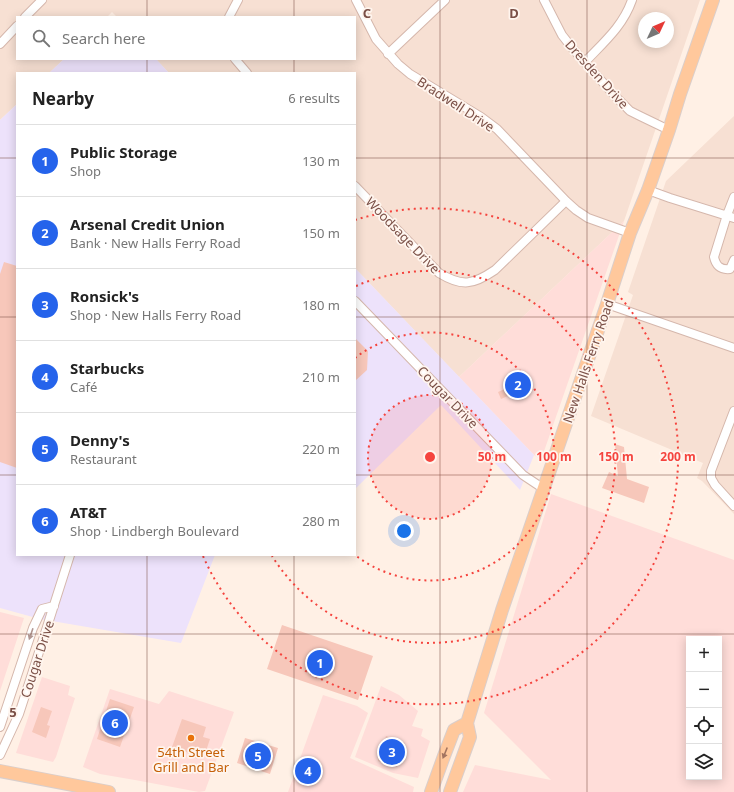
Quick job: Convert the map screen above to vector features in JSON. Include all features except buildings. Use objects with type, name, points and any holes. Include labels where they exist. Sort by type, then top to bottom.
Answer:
[{"type":"main road","name":"New Halls Ferry Road","points":[[450,792],[470,737],[467,723],[502,610],[630,233],[648,190],[712,0]]},
{"type":"main road","points":[[431,792],[454,730],[467,723]]},
{"type":"main road","points":[[0,771],[109,792]]},
{"type":"street","points":[[26,16],[42,0]]},
{"type":"street","points":[[230,16],[238,0]]},
{"type":"street","name":"Bradwell Drive","points":[[356,0],[376,38],[388,54],[410,74],[481,117],[497,129],[576,210],[588,218],[630,233]]},
{"type":"street","points":[[388,54],[445,0]]},
{"type":"street","name":"Dresden Drive","points":[[544,0],[562,35],[630,111],[668,130]]},
{"type":"street","points":[[585,62],[611,36],[623,20],[632,0]]},
{"type":"street","points":[[0,44],[16,27]]},
{"type":"street","points":[[236,60],[246,72]]},
{"type":"street","name":"Woodsage Drive","points":[[356,187],[439,273],[447,278],[459,282],[472,283],[495,270],[566,200]]},
{"type":"street","points":[[648,190],[731,217]]},
{"type":"street","points":[[734,197],[731,217],[714,257],[716,263],[724,270],[730,270],[734,260]]},
{"type":"street","name":"Cougar Drive","points":[[356,302],[523,476],[544,489]]},
{"type":"street","points":[[607,304],[734,348]]},
{"type":"street","points":[[734,411],[711,471],[710,478],[734,506]]},
{"type":"street","name":"Cougar Drive","points":[[0,755],[20,714],[70,556]]},
{"type":"street","name":"Cougar Drive","points":[[0,727],[33,628],[42,609],[54,606]]},
{"type":"shaded area","points":[[0,0],[700,0],[624,221],[459,377],[356,269],[356,72],[168,72],[157,60],[356,60],[356,16],[116,16],[112,12],[108,16],[16,16],[16,60],[63,60],[50,72],[16,72],[16,105],[0,120]]},
{"type":"shaded area","points":[[63,60],[157,60],[168,72],[50,72]]},
{"type":"shaded area","points":[[16,105],[16,556],[215,556],[181,643],[40,619],[0,608],[0,120]]},
{"type":"shaded area","points":[[734,116],[734,514],[702,481],[697,478],[703,463],[591,416],[633,295],[628,292],[666,181]]},
{"type":"shaded area","points":[[624,221],[541,460],[534,455],[459,377]]},
{"type":"shaded area","points":[[356,269],[534,455],[520,490],[441,405],[356,488]]},
{"type":"shaded area","points":[[551,494],[734,560],[734,792],[463,792],[475,765],[551,780],[484,713]]},
{"type":"shaded area","points":[[0,612],[24,618],[0,691]]},
{"type":"shaded area","points":[[42,677],[70,686],[68,695],[75,698],[56,757],[53,762],[16,753]]},
{"type":"shaded area","points":[[381,686],[399,695],[418,711],[412,726],[423,729],[421,736],[430,741],[418,778],[393,773],[355,757]]},
{"type":"shaded area","points":[[110,689],[159,704],[169,691],[234,712],[205,791],[199,792],[100,774],[83,767]]},
{"type":"shaded area","points":[[323,695],[357,706],[368,713],[350,758],[414,787],[413,792],[288,792]]},
{"type":"place","name":"Arsenal Credit Union","points":[[518,385]]},
{"type":"place","name":"Public Storage","points":[[320,663]]},
{"type":"place","name":"AT&T","points":[[115,723]]},
{"type":"place","name":"54th Street Grill and Bar","points":[[191,738]]},
{"type":"place","name":"Ronsick's","points":[[392,752]]},
{"type":"place","name":"Denny's","points":[[258,756]]},
{"type":"place","name":"Starbucks","points":[[308,771]]}]
